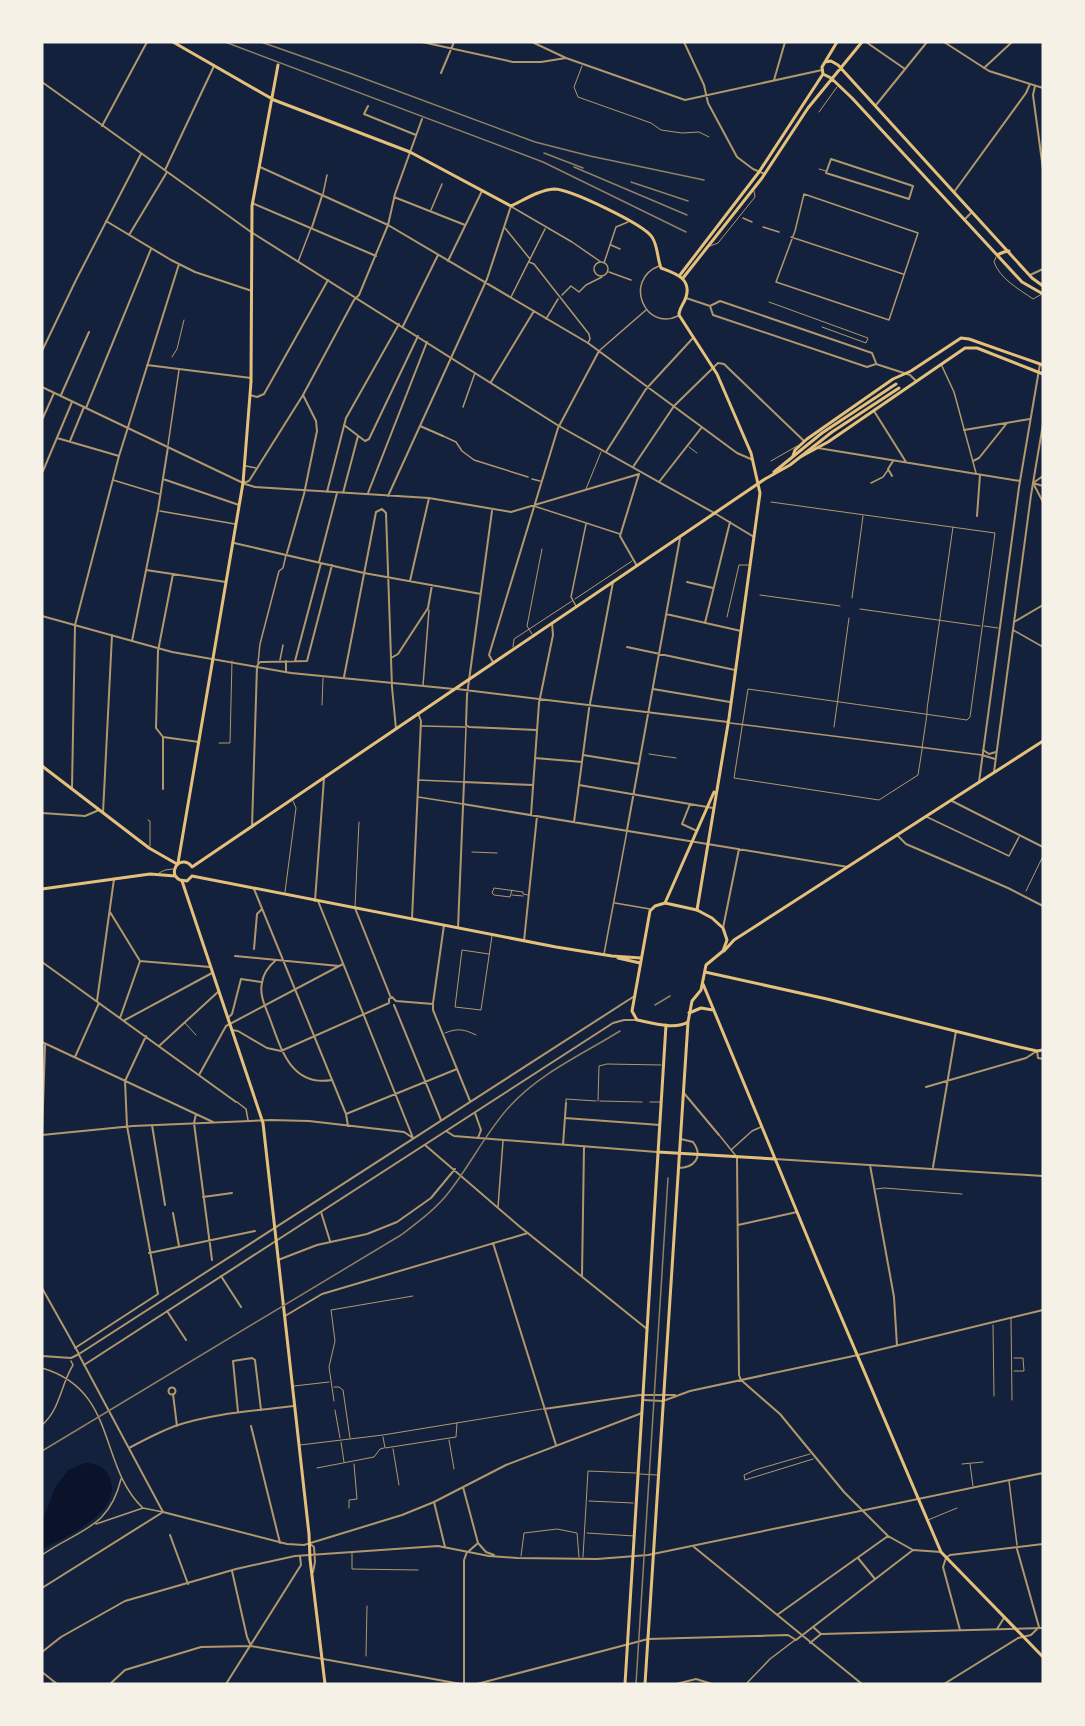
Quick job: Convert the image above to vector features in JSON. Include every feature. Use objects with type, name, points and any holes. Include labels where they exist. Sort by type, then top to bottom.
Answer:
[{"type":"main road","points":[[173,42],[272,98],[410,152],[447,174],[511,206],[542,191],[557,189],[596,203],[646,231],[653,239],[660,266],[664,270],[680,275],[683,279],[687,291],[679,315],[713,368],[749,448],[760,494],[728,722],[697,910]]},
{"type":"main road","points":[[680,275],[758,174],[823,72],[824,62],[837,42]]},
{"type":"main road","points":[[683,279],[765,174],[808,108],[831,78],[864,42]]},
{"type":"main road","points":[[824,62],[835,62],[1030,275],[1043,286]]},
{"type":"main road","points":[[175,876],[243,483],[251,378],[252,203],[278,65]]},
{"type":"main road","points":[[823,72],[840,86],[1022,282],[1043,294]]},
{"type":"main road","points":[[997,255],[1009,251]]},
{"type":"main road","points":[[793,456],[795,450],[804,441],[961,338],[1042,365]]},
{"type":"main road","points":[[192,867],[765,479],[818,448],[961,350],[971,346],[1041,373]]},
{"type":"main road","points":[[765,479],[822,433],[898,386],[800,457]]},
{"type":"main road","points":[[645,1684],[688,1022],[692,1001],[703,984],[708,962],[733,941],[1043,741]]},
{"type":"main road","points":[[42,766],[150,848],[177,865]]},
{"type":"main road","points":[[666,903],[717,787]]},
{"type":"main road","points":[[177,865],[186,862],[192,867]]},
{"type":"main road","points":[[182,881],[192,876],[192,867]]},
{"type":"main road","points":[[42,889],[159,874],[175,876],[182,881],[262,1120],[312,1554],[310,1564],[326,1684]]},
{"type":"main road","points":[[192,876],[640,963]]},
{"type":"main road","points":[[688,1022],[683,1025],[666,1025],[637,1020],[632,1011],[650,909],[666,903],[697,910],[712,918],[723,928],[727,940],[723,951]]},
{"type":"main road","points":[[727,940],[733,941]]},
{"type":"main road","points":[[606,955],[641,958]]},
{"type":"main road","points":[[705,972],[827,999],[1037,1051],[1043,1050]]},
{"type":"main road","points":[[703,984],[941,1552],[1043,1657]]},
{"type":"main road","points":[[690,1013],[701,1008],[713,1010]]},
{"type":"main road","points":[[625,1684],[666,1025]]},
{"type":"main road","points":[[658,1152],[775,1159]]},
{"type":"street","points":[[102,126],[147,42]]},
{"type":"street","points":[[422,42],[513,62],[541,62],[566,58]]},
{"type":"street","points":[[441,73],[454,42]]},
{"type":"street","points":[[532,42],[566,58],[685,100],[823,72]]},
{"type":"street","points":[[684,42],[705,85],[708,103],[737,157],[758,174],[765,174]]},
{"type":"street","points":[[774,81],[784,42]]},
{"type":"street","points":[[864,42],[905,69]]},
{"type":"street","points":[[875,106],[927,42]]},
{"type":"street","points":[[944,42],[984,68],[1043,88]]},
{"type":"street","points":[[984,68],[1012,42]]},
{"type":"street","points":[[129,235],[166,171],[214,66]]},
{"type":"street","points":[[42,82],[251,232],[559,426],[754,537]]},
{"type":"street","points":[[954,192],[1026,93],[1029,84]]},
{"type":"street","points":[[1035,86],[1033,95],[1043,169]]},
{"type":"street","points":[[1026,93],[1033,95]]},
{"type":"street","points":[[368,106],[364,114],[416,135]]},
{"type":"street","points":[[243,483],[249,481],[303,395],[357,297],[388,225],[394,197],[422,119]]},
{"type":"street","points":[[42,351],[141,154]]},
{"type":"street","points":[[831,159],[913,186],[909,199],[826,173],[827,171],[831,159]]},
{"type":"street","points":[[259,167],[388,225],[588,343],[744,458],[753,460]]},
{"type":"street","points":[[298,262],[309,229],[312,228],[327,175]]},
{"type":"street","points":[[431,211],[442,184]]},
{"type":"street","points":[[448,261],[482,191]]},
{"type":"street","points":[[804,194],[918,233],[904,274],[888,320],[776,282],[804,194]]},
{"type":"street","points":[[394,197],[465,225]]},
{"type":"street","points":[[252,203],[376,256]]},
{"type":"street","points":[[388,496],[485,282],[511,206],[604,263],[608,272]]},
{"type":"street","points":[[964,220],[972,212]]},
{"type":"street","points":[[743,218],[752,222]]},
{"type":"street","points":[[106,221],[179,264],[252,291]]},
{"type":"street","points":[[604,263],[616,228],[629,222]]},
{"type":"street","points":[[763,226],[778,232]]},
{"type":"street","points":[[504,227],[530,259]]},
{"type":"street","points":[[510,298],[545,227]]},
{"type":"street","points":[[792,237],[904,274]]},
{"type":"street","points":[[610,245],[620,249]]},
{"type":"street","points":[[70,442],[151,249]]},
{"type":"street","points":[[403,326],[438,255]]},
{"type":"street","points":[[529,262],[534,264],[589,334],[588,343]]},
{"type":"street","points":[[601,262],[594,265],[593,270],[597,276],[602,277]]},
{"type":"street","points":[[72,788],[75,625],[119,456],[179,264]]},
{"type":"street","points":[[660,266],[648,272],[641,283],[641,298],[646,309],[655,317],[664,319],[679,315]]},
{"type":"street","points":[[1030,275],[1043,269]]},
{"type":"street","points":[[562,295],[571,286],[579,292],[608,272]]},
{"type":"street","points":[[608,272],[631,280]]},
{"type":"street","points":[[250,395],[257,397],[264,394],[328,280]]},
{"type":"street","points":[[637,282],[641,283]]},
{"type":"street","points":[[686,298],[710,306],[720,302],[873,353],[876,364]]},
{"type":"street","points":[[546,319],[558,299]]},
{"type":"street","points":[[710,306],[714,315],[867,367],[876,364],[905,373],[916,381]]},
{"type":"street","points":[[493,663],[489,655],[559,426],[599,351],[646,309]]},
{"type":"street","points":[[491,382],[534,312]]},
{"type":"street","points":[[327,492],[346,417],[399,324]]},
{"type":"street","points":[[60,396],[89,332]]},
{"type":"street","points":[[344,425],[365,441],[369,439],[418,336]]},
{"type":"street","points":[[606,452],[648,387],[693,338]]},
{"type":"street","points":[[368,494],[427,342]]},
{"type":"street","points":[[633,467],[674,406],[718,363],[724,364],[804,441]]},
{"type":"street","points":[[941,364],[954,392],[978,474],[977,516]]},
{"type":"street","points":[[147,365],[171,366],[251,378]]},
{"type":"street","points":[[979,782],[1020,481],[1042,365]]},
{"type":"street","points":[[132,641],[158,510],[179,369]]},
{"type":"street","points":[[463,407],[476,373]]},
{"type":"street","points":[[44,390],[243,483],[255,486],[429,498],[511,512],[640,473]]},
{"type":"street","points":[[42,420],[54,393]]},
{"type":"street","points":[[252,827],[257,666],[260,644],[304,490],[317,426],[303,395]]},
{"type":"street","points":[[43,471],[72,402]]},
{"type":"street","points":[[874,411],[907,463]]},
{"type":"street","points":[[964,430],[1031,419]]},
{"type":"street","points":[[973,460],[979,458],[1007,423]]},
{"type":"street","points":[[994,772],[1043,424]]},
{"type":"street","points":[[420,426],[456,442],[462,451],[474,460],[528,477]]},
{"type":"street","points":[[659,482],[702,427]]},
{"type":"street","points":[[343,493],[358,436]]},
{"type":"street","points":[[57,438],[119,456]]},
{"type":"street","points":[[818,448],[1020,481]]},
{"type":"street","points":[[870,483],[883,477],[893,461]]},
{"type":"street","points":[[245,466],[257,468]]},
{"type":"street","points":[[888,470],[892,476]]},
{"type":"street","points":[[637,566],[620,536],[640,473]]},
{"type":"street","points":[[1033,483],[1043,476]]},
{"type":"street","points":[[163,479],[239,504]]},
{"type":"street","points":[[532,479],[541,481]]},
{"type":"street","points":[[113,480],[160,494]]},
{"type":"street","points":[[1033,483],[1043,486]]},
{"type":"street","points":[[1033,483],[1043,502]]},
{"type":"street","points":[[295,661],[337,493]]},
{"type":"street","points":[[410,581],[429,498]]},
{"type":"street","points":[[534,506],[621,534]]},
{"type":"street","points":[[344,677],[376,512],[382,509],[386,513],[392,682],[396,729]]},
{"type":"street","points":[[458,928],[463,852],[468,689],[492,509]]},
{"type":"street","points":[[158,510],[236,525]]},
{"type":"street","points":[[705,623],[730,522]]},
{"type":"street","points":[[577,607],[571,597],[586,523]]},
{"type":"street","points":[[606,955],[680,538]]},
{"type":"street","points":[[232,542],[364,573],[481,594]]},
{"type":"street","points":[[257,666],[260,662],[308,660],[332,565]]},
{"type":"street","points":[[146,570],[226,582]]},
{"type":"street","points":[[163,789],[163,737],[156,728],[158,648],[174,574]]},
{"type":"street","points":[[574,822],[590,705],[613,582]]},
{"type":"street","points":[[687,582],[714,588]]},
{"type":"street","points":[[423,686],[428,608],[432,585]]},
{"type":"street","points":[[1014,622],[1043,605]]},
{"type":"street","points":[[391,658],[398,654],[428,608]]},
{"type":"street","points":[[666,614],[741,631]]},
{"type":"street","points":[[42,616],[172,652],[286,672],[468,689],[922,747],[982,755],[995,759]]},
{"type":"street","points":[[531,815],[537,730],[553,635],[552,623]]},
{"type":"street","points":[[1013,630],[1043,647]]},
{"type":"street","points":[[103,813],[112,635]]},
{"type":"street","points":[[279,661],[284,645]]},
{"type":"street","points":[[627,647],[735,670]]},
{"type":"street","points":[[286,661],[286,672]]},
{"type":"street","points":[[652,689],[730,702]]},
{"type":"street","points":[[412,919],[420,726],[418,713]]},
{"type":"street","points":[[420,726],[537,730]]},
{"type":"street","points":[[163,737],[199,742]]},
{"type":"street","points":[[983,750],[989,754],[996,752]]},
{"type":"street","points":[[583,755],[639,764]]},
{"type":"street","points":[[535,758],[582,762]]},
{"type":"street","points":[[324,777],[316,901],[413,1138]]},
{"type":"street","points":[[418,780],[533,785]]},
{"type":"street","points":[[579,785],[713,808]]},
{"type":"street","points":[[417,797],[848,867]]},
{"type":"street","points":[[951,800],[1043,847]]},
{"type":"street","points":[[690,804],[682,824],[697,831]]},
{"type":"street","points":[[42,813],[85,816],[99,810]]},
{"type":"street","points":[[524,941],[537,816]]},
{"type":"street","points":[[926,816],[1009,856],[1019,835]]},
{"type":"street","points":[[897,835],[906,844],[1008,888],[1043,906]]},
{"type":"street","points":[[723,928],[739,849]]},
{"type":"street","points":[[75,1057],[98,1002],[114,879]]},
{"type":"street","points":[[254,889],[333,1080],[346,1114],[348,1126]]},
{"type":"street","points":[[614,903],[650,909]]},
{"type":"street","points":[[355,908],[391,998],[396,1001],[433,1004]]},
{"type":"street","points":[[254,949],[257,914],[262,909]]},
{"type":"street","points":[[109,911],[140,961]]},
{"type":"street","points":[[444,925],[433,1010],[470,1101]]},
{"type":"street","points":[[235,956],[339,966]]},
{"type":"street","points":[[276,960],[268,969],[262,982],[262,995],[288,1063],[304,1076],[315,1080],[333,1080]]},
{"type":"street","points":[[140,961],[210,966]]},
{"type":"street","points":[[120,1017],[140,961]]},
{"type":"street","points":[[42,963],[246,1109],[248,1121]]},
{"type":"street","points":[[199,1075],[225,1026],[343,964]]},
{"type":"street","points":[[124,1021],[212,973]]},
{"type":"street","points":[[228,1018],[232,1014],[241,979],[262,982]]},
{"type":"street","points":[[159,1046],[219,992]]},
{"type":"street","points":[[42,1356],[71,1358],[79,1354],[633,997]]},
{"type":"street","points":[[232,1030],[238,1030],[270,1049],[282,1050],[389,1003],[391,998]]},
{"type":"street","points":[[394,1005],[396,1001]]},
{"type":"street","points":[[389,1003],[394,1005],[441,1120]]},
{"type":"street","points":[[84,1365],[106,1353],[424,1144],[616,1022],[627,1019],[637,1020]]},
{"type":"street","points":[[933,1168],[956,1031]]},
{"type":"street","points":[[75,1348],[156,1296],[158,1289],[149,1253],[127,1126],[125,1081],[146,1036]]},
{"type":"street","points":[[216,1123],[44,1043],[42,1135],[127,1126],[216,1123],[262,1120],[309,1121],[402,1132],[413,1138]]},
{"type":"street","points":[[926,1087],[1026,1058],[1037,1051],[1038,1058],[1043,1059]]},
{"type":"street","points":[[346,1114],[457,1069]]},
{"type":"street","points":[[683,1092],[737,1157],[739,1375],[741,1380],[780,1414],[815,1458],[888,1536],[913,1550],[941,1552]]},
{"type":"street","points":[[563,1146],[566,1103]]},
{"type":"street","points":[[474,1112],[482,1130],[478,1138]]},
{"type":"street","points":[[196,1114],[194,1123],[212,1260]]},
{"type":"street","points":[[565,1118],[660,1125]]},
{"type":"street","points":[[152,1125],[165,1205]]},
{"type":"street","points":[[731,1150],[752,1131],[762,1127]]},
{"type":"street","points":[[447,1131],[454,1136],[658,1152]]},
{"type":"street","points":[[678,1168],[691,1166],[697,1160],[698,1155],[697,1147],[693,1142],[680,1138]]},
{"type":"street","points":[[498,1207],[503,1140]]},
{"type":"street","points":[[424,1144],[528,1233],[647,1329]]},
{"type":"street","points":[[582,1277],[584,1147]]},
{"type":"street","points":[[775,1159],[1043,1176]]},
{"type":"street","points":[[870,1164],[894,1297],[897,1346]]},
{"type":"street","points":[[278,1260],[330,1241],[367,1234],[397,1222],[431,1198],[454,1169]]},
{"type":"street","points":[[203,1197],[232,1193]]},
{"type":"street","points":[[321,1212],[330,1241]]},
{"type":"street","points":[[738,1225],[797,1212]]},
{"type":"street","points":[[172,1213],[179,1246]]},
{"type":"street","points":[[149,1253],[255,1231]]},
{"type":"street","points":[[285,1316],[322,1294],[528,1233]]},
{"type":"street","points":[[493,1243],[556,1445]]},
{"type":"street","points":[[221,1276],[241,1307]]},
{"type":"street","points":[[42,1288],[163,1512]]},
{"type":"street","points":[[544,1409],[643,1395],[680,1394],[897,1346],[1043,1310]]},
{"type":"street","points":[[167,1311],[186,1340]]},
{"type":"street","points":[[238,1412],[233,1360],[252,1358],[255,1360],[261,1410]]},
{"type":"street","points":[[42,1425],[53,1414],[65,1378],[73,1365],[71,1361]]},
{"type":"street","points":[[42,1368],[65,1378],[87,1398],[106,1433],[121,1478],[130,1494],[143,1508]]},
{"type":"street","points":[[173,1394],[177,1426]]},
{"type":"street","points":[[643,1400],[663,1401],[680,1394]]},
{"type":"street","points":[[129,1448],[177,1426],[216,1416],[295,1406]]},
{"type":"street","points":[[95,1524],[143,1508],[280,1543],[296,1546],[310,1544],[402,1515],[434,1502],[497,1469],[642,1413]]},
{"type":"street","points":[[251,1426],[280,1543]]},
{"type":"street","points":[[42,1652],[61,1637],[121,1603],[232,1571],[300,1555],[445,1547],[521,1558],[583,1559],[654,1554],[1043,1473]]},
{"type":"street","points":[[42,1555],[95,1524],[104,1516],[113,1502],[121,1478]]},
{"type":"street","points":[[944,1684],[950,1683],[1018,1638],[1034,1633],[1038,1627],[1017,1548],[1009,1480]]},
{"type":"street","points":[[463,1487],[478,1543],[486,1552],[497,1556]]},
{"type":"street","points":[[434,1502],[445,1547]]},
{"type":"street","points":[[42,1588],[163,1512]]},
{"type":"street","points":[[170,1535],[188,1584]]},
{"type":"street","points":[[777,1615],[888,1536]]},
{"type":"street","points":[[110,1684],[124,1670],[201,1647],[251,1646],[462,1684],[464,1560],[467,1551],[478,1543]]},
{"type":"street","points":[[960,1630],[943,1567],[946,1558],[950,1555],[1043,1544]]},
{"type":"street","points":[[694,1546],[862,1684]]},
{"type":"street","points":[[746,1684],[770,1659],[913,1550]]},
{"type":"street","points":[[312,1554],[312,1572]]},
{"type":"street","points":[[226,1684],[301,1565],[300,1555]]},
{"type":"street","points":[[858,1557],[875,1579]]},
{"type":"street","points":[[301,1565],[310,1564]]},
{"type":"street","points":[[232,1571],[246,1637],[251,1646]]},
{"type":"street","points":[[997,1629],[1004,1618]]},
{"type":"street","points":[[813,1627],[821,1634]]},
{"type":"street","points":[[810,1643],[821,1634],[1043,1628]]},
{"type":"street","points":[[477,1684],[648,1639],[788,1635],[796,1640]]},
{"type":"street","points":[[42,1672],[57,1684]]},
{"type":"street","points":[[676,1684],[696,1679],[712,1684]]},
{"type":"lane","points":[[582,64],[574,87],[578,97],[655,125],[661,130],[682,134],[699,132],[709,137]]},
{"type":"lane","points":[[819,112],[835,88],[840,86]]},
{"type":"lane","points":[[819,169],[827,171]]},
{"type":"lane","points":[[997,255],[994,262],[996,267],[1012,285],[1033,299],[1043,294]]},
{"type":"lane","points":[[769,302],[868,338],[866,343],[822,327]]},
{"type":"lane","points":[[172,357],[177,349],[184,320]]},
{"type":"lane","points":[[687,446],[697,453]]},
{"type":"lane","points":[[771,461],[793,447],[799,446]]},
{"type":"lane","points":[[586,489],[602,450]]},
{"type":"lane","points":[[771,502],[863,514],[995,533],[970,717],[966,720],[927,714],[748,689],[734,778],[879,800],[918,775],[927,714],[953,527]]},
{"type":"lane","points":[[852,598],[863,514]]},
{"type":"lane","points":[[533,636],[527,626],[542,549]]},
{"type":"lane","points":[[512,650],[514,639],[633,560]]},
{"type":"lane","points":[[727,617],[739,565],[750,565]]},
{"type":"lane","points":[[760,595],[840,606]]},
{"type":"lane","points":[[860,609],[1000,628]]},
{"type":"lane","points":[[834,728],[849,618]]},
{"type":"lane","points":[[219,743],[230,743],[232,661]]},
{"type":"lane","points":[[322,705],[324,676]]},
{"type":"lane","points":[[649,754],[676,758]]},
{"type":"lane","points":[[284,895],[296,808],[292,800]]},
{"type":"lane","points":[[148,820],[150,820],[150,848]]},
{"type":"lane","points":[[355,908],[358,822]]},
{"type":"lane","points":[[472,852],[497,853]]},
{"type":"lane","points":[[1026,891],[1043,856]]},
{"type":"lane","points":[[159,874],[177,865]]},
{"type":"lane","points":[[523,894],[523,891],[494,888],[492,891],[494,895],[510,897],[511,895],[529,895]]},
{"type":"lane","points":[[511,895],[512,890]]},
{"type":"lane","points":[[489,954],[462,950],[455,1007],[481,1010],[493,934]]},
{"type":"lane","points":[[184,1022],[196,1035]]},
{"type":"lane","points":[[443,1033],[464,1029],[476,1035]]},
{"type":"lane","points":[[598,1101],[599,1066],[606,1064],[664,1065]]},
{"type":"lane","points":[[566,1103],[566,1100],[642,1102]]},
{"type":"lane","points":[[650,1102],[662,1102]]},
{"type":"lane","points":[[874,1189],[962,1194]]},
{"type":"lane","points":[[334,1401],[329,1365],[335,1341],[331,1310],[413,1296]]},
{"type":"lane","points":[[1011,1318],[1012,1400]]},
{"type":"lane","points":[[993,1323],[994,1396]]},
{"type":"lane","points":[[1012,1358],[1023,1358],[1023,1371],[1012,1371]]},
{"type":"lane","points":[[292,1386],[331,1382]]},
{"type":"lane","points":[[332,1387],[339,1387],[343,1390],[350,1439]]},
{"type":"lane","points":[[299,1445],[383,1435],[544,1409]]},
{"type":"lane","points":[[335,1410],[344,1464]]},
{"type":"lane","points":[[317,1468],[374,1457],[380,1449],[456,1437],[458,1423]]},
{"type":"lane","points":[[383,1435],[385,1448]]},
{"type":"lane","points":[[449,1438],[454,1469]]},
{"type":"lane","points":[[393,1447],[399,1485]]},
{"type":"lane","points":[[811,1453],[744,1475],[746,1480],[815,1458]]},
{"type":"lane","points":[[349,1508],[349,1500],[357,1499],[354,1462]]},
{"type":"lane","points":[[962,1464],[983,1462]]},
{"type":"lane","points":[[970,1464],[973,1488]]},
{"type":"lane","points":[[583,1559],[588,1471],[659,1475]]},
{"type":"lane","points":[[587,1501],[636,1503]]},
{"type":"lane","points":[[927,1521],[957,1508]]},
{"type":"lane","points":[[521,1558],[524,1533],[557,1528],[577,1532],[579,1559]]},
{"type":"lane","points":[[585,1533],[634,1536]]},
{"type":"lane","points":[[352,1551],[352,1569],[418,1570]]},
{"type":"lane","points":[[366,1656],[367,1606]]},
{"type":"water","points":[[85,1463],[99,1466],[109,1476],[112,1489],[109,1500],[102,1511],[91,1521],[42,1549],[42,1521],[55,1488],[68,1470]]},
{"type":"railway","points":[[225,42],[543,162],[686,232]]},
{"type":"railway","points":[[261,42],[535,142],[704,180]]},
{"type":"railway","points":[[544,153],[583,168]]},
{"type":"railway","points":[[574,167],[687,215]]},
{"type":"railway","points":[[631,182],[688,201]]},
{"type":"railway","points":[[655,1005],[670,996]]},
{"type":"railway","points":[[42,1451],[401,1235],[444,1198],[493,1126],[522,1094],[548,1074],[620,1031]]},
{"type":"railway","points":[[636,1684],[668,1178]]}]
